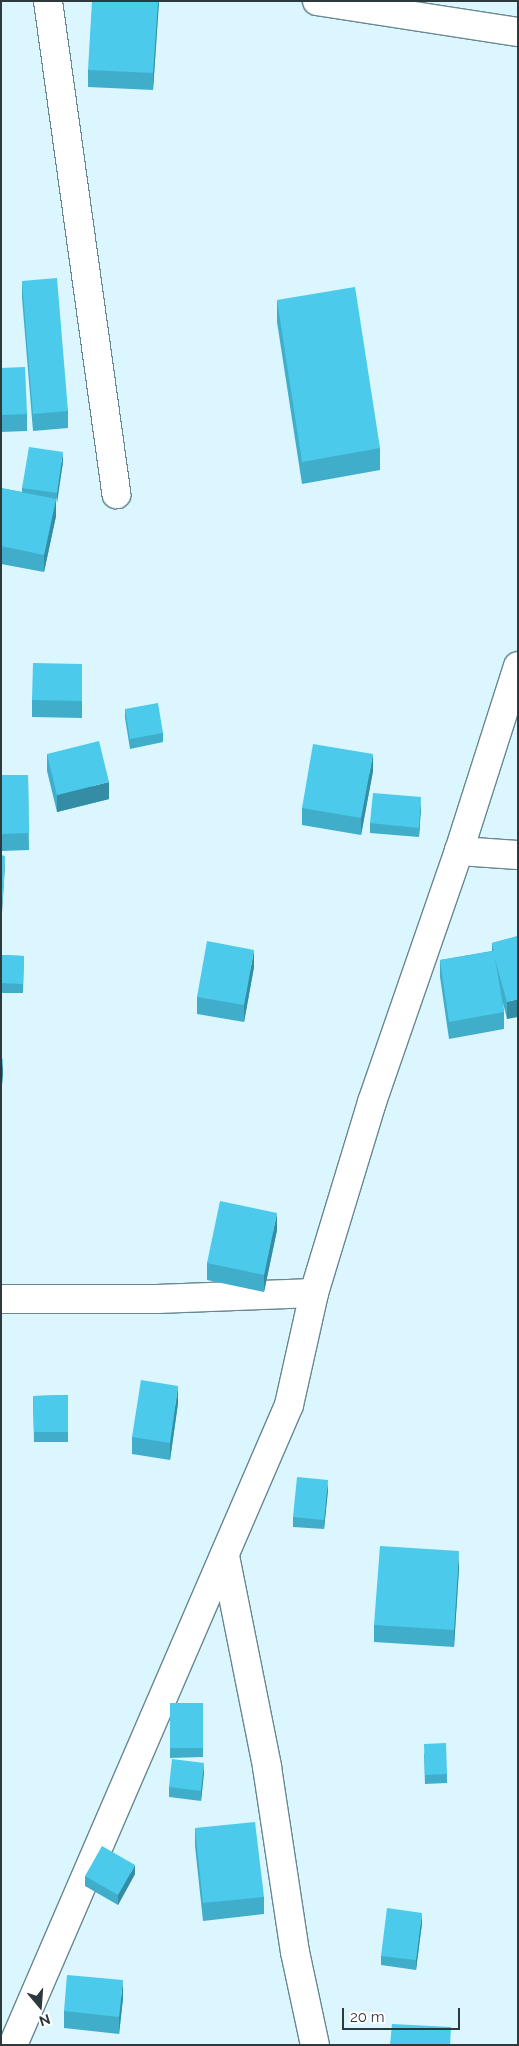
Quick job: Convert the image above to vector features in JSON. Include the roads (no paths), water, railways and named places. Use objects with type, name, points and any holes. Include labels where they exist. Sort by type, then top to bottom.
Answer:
[{"type":"street","points":[[48,1],[116,494]]},
{"type":"street","points":[[317,1],[518,32]]},
{"type":"street","points":[[13,2045],[289,1405],[314,1293],[372,1102],[459,850],[518,666]]},
{"type":"street","points":[[459,850],[518,855]]},
{"type":"street","points":[[1,1299],[147,1299],[314,1293]]},
{"type":"street","points":[[225,1556],[267,1767],[295,1952],[315,2045]]}]
